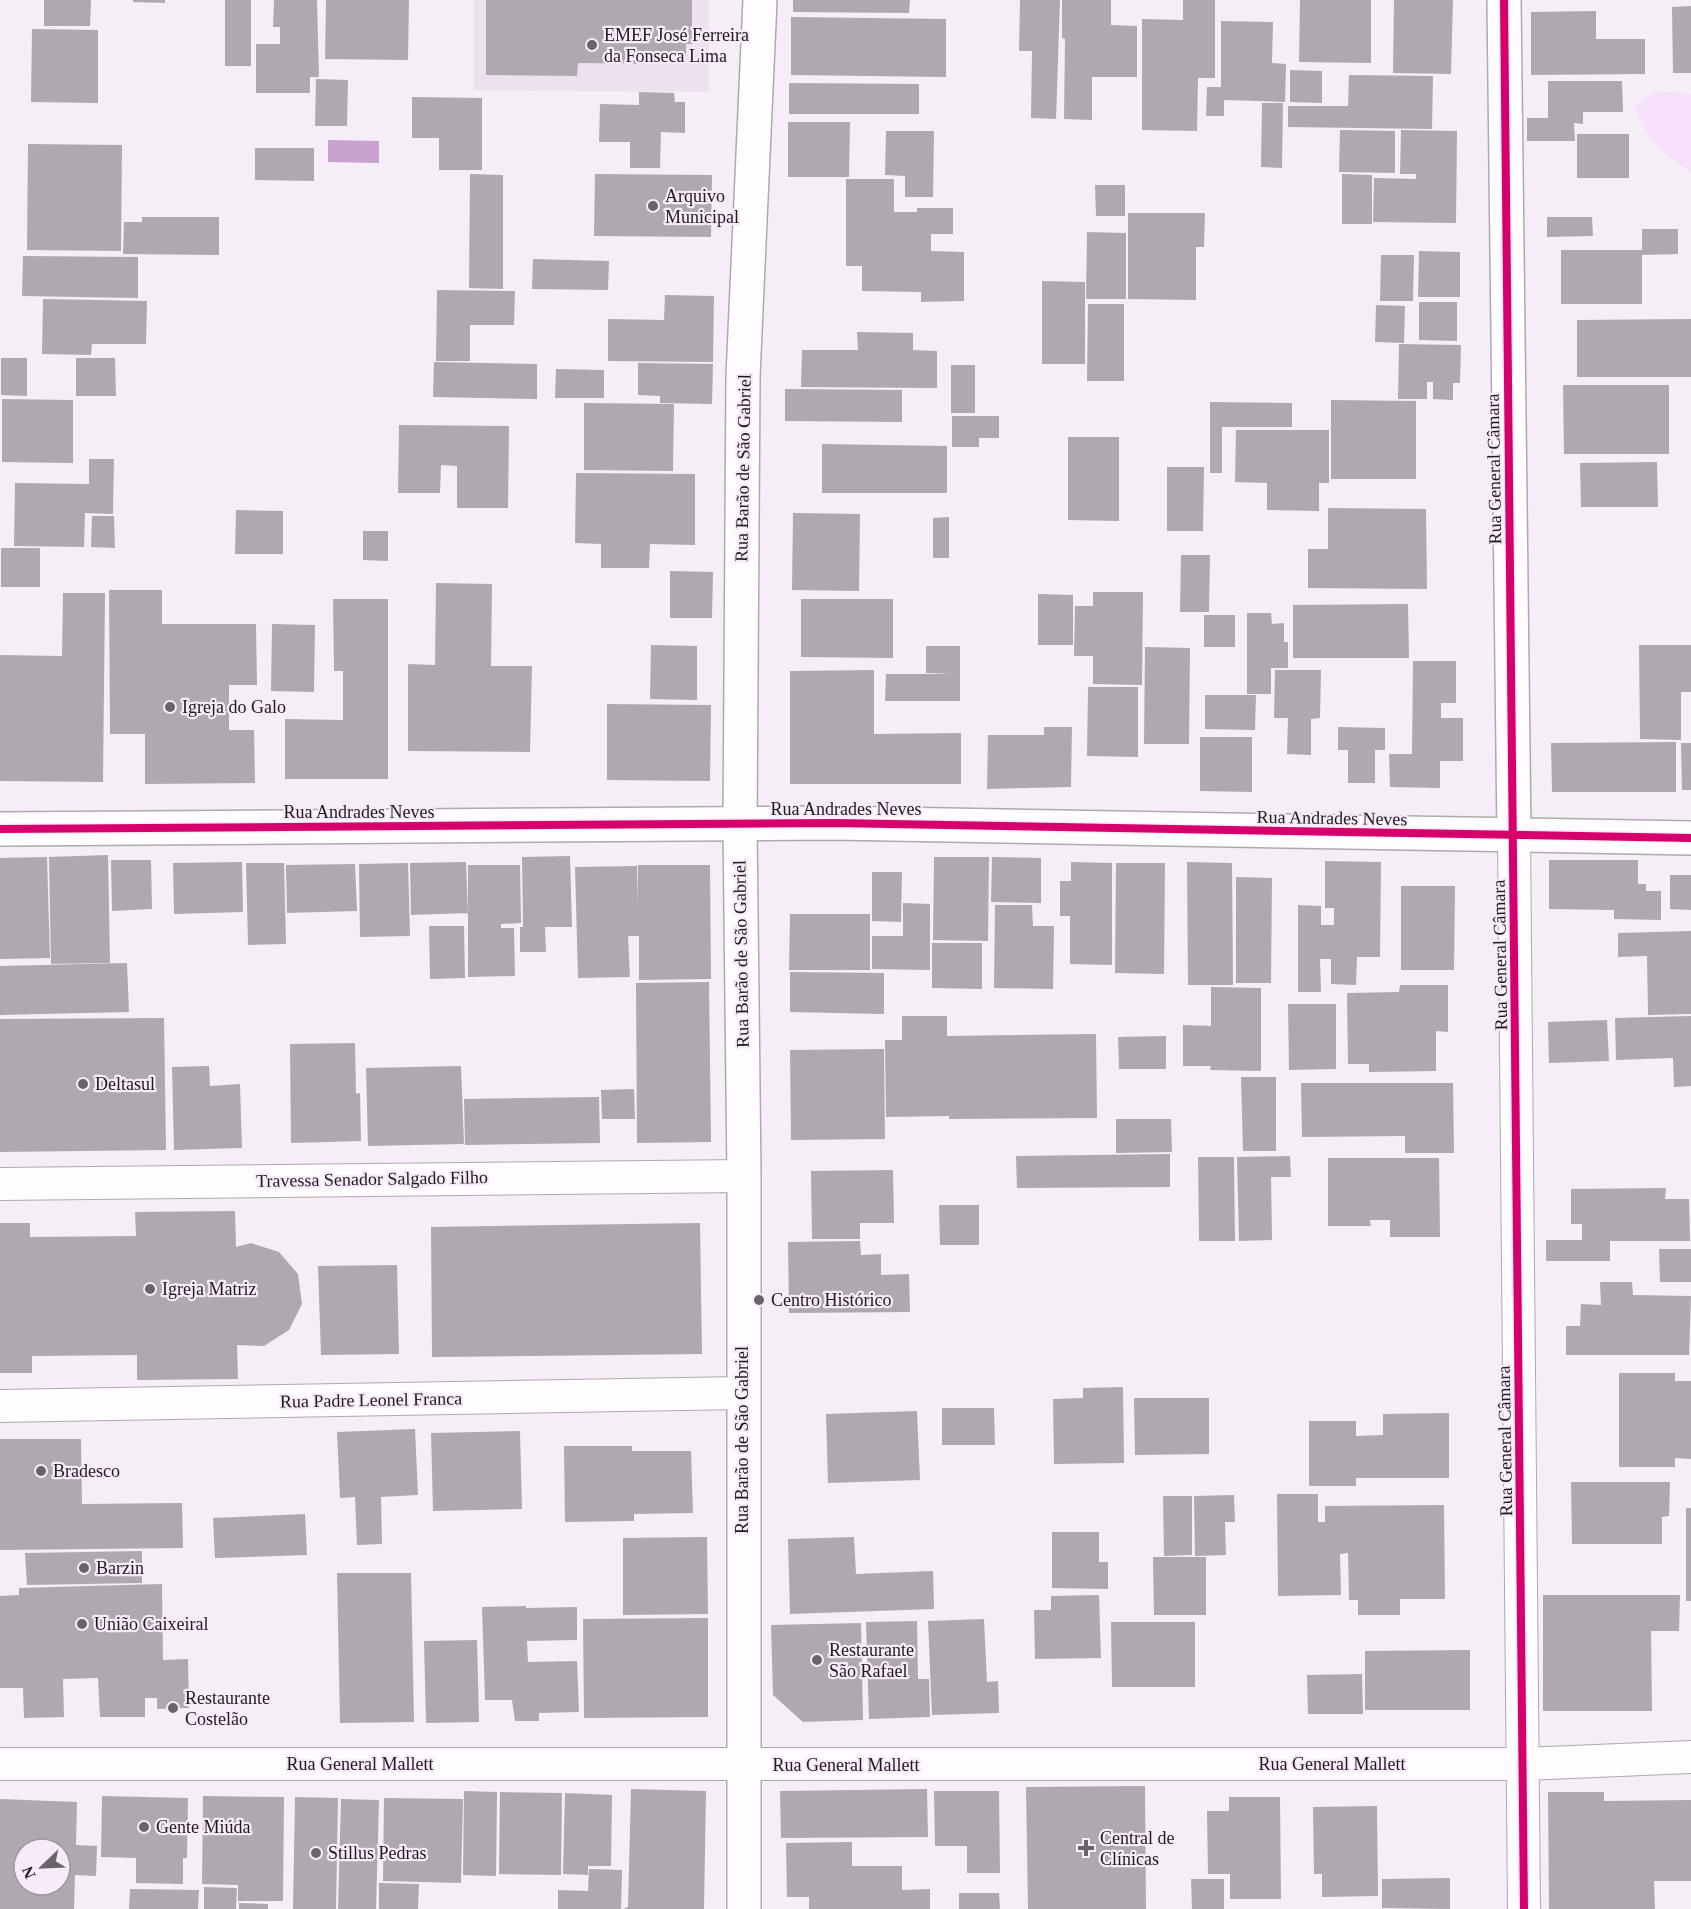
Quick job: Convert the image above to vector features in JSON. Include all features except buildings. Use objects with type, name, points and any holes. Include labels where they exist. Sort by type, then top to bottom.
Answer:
[{"type":"street","name":"Rua Barão de São Gabriel","points":[[744,1909],[742,1393],[744,1176],[740,825],[743,376],[760,0]]},
{"type":"street","name":"Rua General Câmara","points":[[1504,0],[1524,1909]]},
{"type":"street","name":"Rua Andrades Neves","points":[[0,829],[834,823],[1691,838]]},
{"type":"street","name":"Travessa Senador Salgado Filho","points":[[0,1184],[744,1176]]},
{"type":"street","name":"Rua Padre Leonel Franca","points":[[0,1406],[742,1393]]},
{"type":"street","name":"Rua General Mallett","points":[[0,1764],[743,1766],[1524,1764],[1691,1757]]},
{"type":"shaded area","name":"EMEF José Ferreira da Fonseca Lima","points":[[474,0],[709,0],[709,92],[474,90]]},
{"type":"shaded area","points":[[1656,91],[1691,94],[1691,172],[1656,145],[1634,107]]},
{"type":"shaded area","points":[[328,140],[379,141],[379,163],[328,162]]},
{"type":"cycle path","points":[[1504,0],[1524,1909]]},
{"type":"cycle path","points":[[0,829],[834,823],[1691,838]]},
{"type":"place","name":"EMEF José Ferreira da Fonseca Lima","points":[[592,45]]},
{"type":"place","name":"Arquivo Municipal","points":[[653,206]]},
{"type":"place","name":"Igreja do Galo","points":[[170,707]]},
{"type":"place","name":"Deltasul","points":[[83,1084]]},
{"type":"place","name":"Igreja Matriz","points":[[150,1289]]},
{"type":"place","name":"Centro Histórico","points":[[759,1300]]},
{"type":"place","name":"Bradesco","points":[[41,1471]]},
{"type":"place","name":"Barzin","points":[[84,1568]]},
{"type":"place","name":"União Caixeiral","points":[[82,1624]]},
{"type":"place","name":"Restaurante São Rafael","points":[[817,1660]]},
{"type":"place","name":"Restaurante Costelão","points":[[173,1708]]},
{"type":"place","name":"Gente Miúda","points":[[144,1827]]},
{"type":"place","name":"Central de Clínicas","points":[[1086,1848]]},
{"type":"place","name":"Stillus Pedras","points":[[316,1853]]}]
